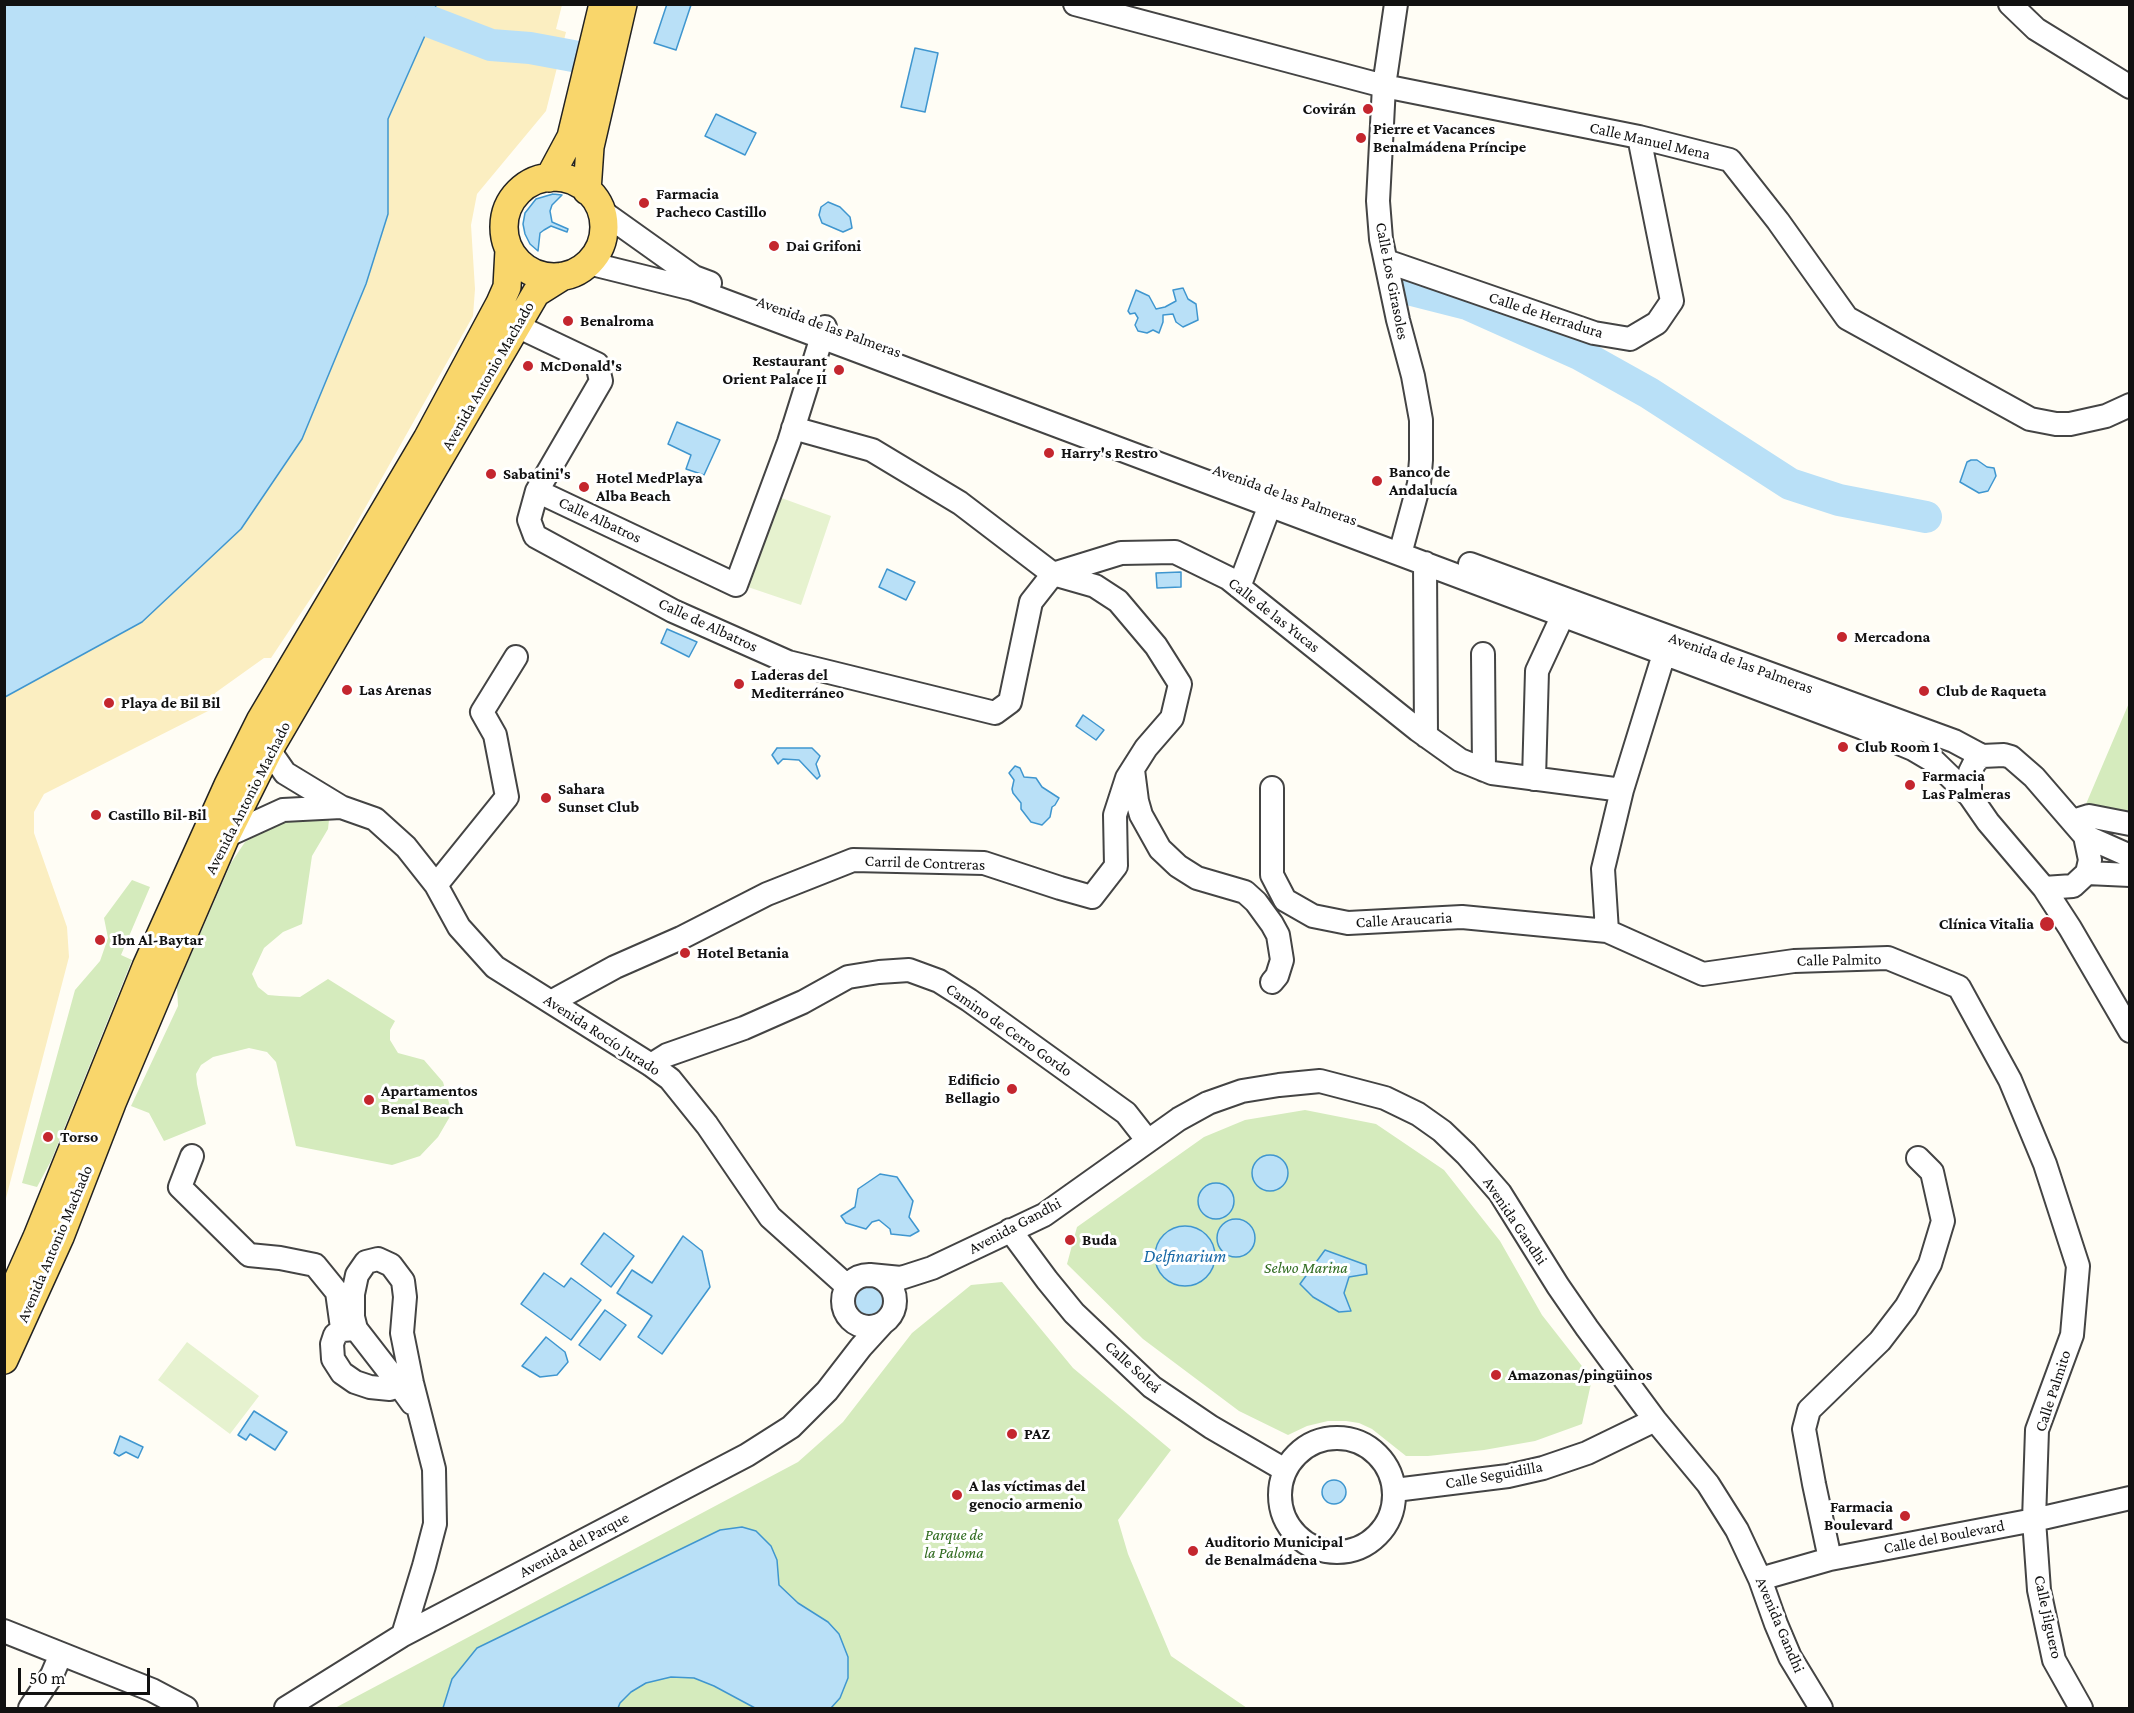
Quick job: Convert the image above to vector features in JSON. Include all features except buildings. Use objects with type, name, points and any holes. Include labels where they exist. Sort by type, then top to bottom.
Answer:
[{"type":"main road","points":[[549,178],[572,137],[603,4]]},
{"type":"main road","points":[[594,200],[576,183],[563,178],[549,178],[534,182],[520,190],[510,203],[504,219],[504,235],[509,250],[519,263],[532,272],[547,277],[576,272],[588,264],[597,251],[603,237],[603,221],[594,200],[590,147],[623,4]]},
{"type":"main road","name":"Avenida Antonio Machado","points":[[4,1311],[60,1182],[146,967],[228,786],[260,721],[427,439],[500,303],[507,287],[509,250]]},
{"type":"main road","name":"Avenida Antonio Machado","points":[[4,1360],[60,1237],[152,1006],[226,836],[269,750],[536,293],[563,276]]},
{"type":"street","name":"Calle Manuel Mena","points":[[1074,4],[1124,11],[1384,86],[1639,136],[1730,159],[1778,221],[1847,318],[2030,420],[2070,424],[2106,416],[2130,405]]},
{"type":"street","name":"Calle Los Girasoles","points":[[1396,4],[1384,86],[1378,201],[1381,238],[1421,420],[1419,483],[1403,547]]},
{"type":"street","points":[[2010,4],[2036,29],[2130,87]]},
{"type":"street","name":"Calle de Herradura","points":[[1386,261],[1594,333],[1630,339],[1657,323],[1672,301],[1639,136]]},
{"type":"street","name":"Avenida de las Palmeras","points":[[594,200],[694,277],[824,332],[1270,505],[1403,547],[1425,563],[1563,615],[1666,645],[1913,749],[1935,762],[1970,796],[1988,822],[2044,888]]},
{"type":"street","name":"Avenida de las Palmeras","points":[[588,264],[621,270],[693,289],[824,332],[1666,645],[1954,741],[1983,756]]},
{"type":"street","name":"Calle Albatros","points":[[517,326],[597,364],[601,381],[537,491],[736,585],[791,435],[824,332]]},
{"type":"street","points":[[791,435],[872,450],[960,503],[1053,574]]},
{"type":"street","name":"Calle de Albatros","points":[[537,491],[529,520],[535,536],[673,611],[788,662],[995,713],[1010,702],[1031,602],[1053,574]]},
{"type":"street","points":[[1239,587],[1270,505]]},
{"type":"street","name":"Calle de las Yucas","points":[[1053,574],[1121,553],[1175,552],[1228,578],[1460,760],[1492,773],[1623,790]]},
{"type":"street","points":[[1425,563],[1426,735]]},
{"type":"street","name":"Carril de Contreras","points":[[551,1002],[767,894],[853,860],[984,863],[1092,897],[1116,866],[1115,814],[1127,778],[1146,748],[1172,718],[1180,684],[1156,646],[1118,602],[1095,586],[1053,574]]},
{"type":"street","points":[[1534,779],[1538,671],[1563,615]]},
{"type":"street","points":[[1607,931],[1603,869],[1623,790],[1666,645]]},
{"type":"street","points":[[1483,654],[1484,770]]},
{"type":"street","points":[[436,885],[507,797],[495,735],[482,712],[516,657]]},
{"type":"street","name":"Avenida Rocío Jurado","points":[[269,750],[285,773],[341,807],[375,819],[406,848],[436,885],[459,927],[495,967],[670,1079],[707,1125],[770,1217],[847,1286]]},
{"type":"street","points":[[1970,796],[1970,772],[1975,762],[1983,756],[2004,755],[2018,762],[2034,777],[2079,829],[2130,856]]},
{"type":"street","points":[[1133,769],[1141,815],[1160,849],[1178,866],[1197,878],[1245,892],[1256,902],[1272,924],[1278,934],[1282,960],[1277,976],[1272,982]]},
{"type":"street","name":"Calle Araucaria","points":[[1272,788],[1272,875],[1285,900],[1313,916],[1348,923],[1462,917],[1607,931]]},
{"type":"street","name":"Avenida Rocío Jurado","points":[[226,836],[283,810],[341,807]]},
{"type":"street","points":[[2079,829],[2089,816],[2130,824]]},
{"type":"street","points":[[2070,928],[2080,879],[2090,860],[2079,829]]},
{"type":"street","points":[[2130,875],[2080,879],[2044,888],[2130,1031]]},
{"type":"street","name":"Calle Palmito","points":[[1607,931],[1702,974],[1794,961],[1888,958],[1959,987],[2014,1090],[2045,1164],[2078,1266],[2072,1335],[2037,1430],[2034,1520]]},
{"type":"street","name":"Camino de Cerro Gordo","points":[[651,1065],[667,1055],[744,1028],[803,1002],[848,977],[909,970],[939,981],[987,1013],[1126,1113],[1148,1141]]},
{"type":"street","name":"Avenida Gandhi","points":[[870,1275],[902,1278],[932,1268],[1044,1215],[1148,1141],[1208,1103],[1242,1091],[1320,1081],[1386,1098],[1418,1114],[1442,1131],[1466,1154],[1500,1193],[1558,1286],[1655,1420],[1708,1484],[1737,1530],[1760,1579],[1790,1656],[1821,1708]]},
{"type":"street","points":[[192,1156],[180,1186],[249,1255],[315,1265],[336,1292],[349,1330],[394,1378],[422,1416]]},
{"type":"street","points":[[1830,1559],[1804,1430],[1809,1410],[1880,1341],[1906,1307],[1930,1264],[1943,1221],[1932,1172],[1918,1158]]},
{"type":"street","name":"Calle Soleá","points":[[1010,1230],[1074,1313],[1152,1387],[1211,1427],[1285,1470]]},
{"type":"street","points":[[349,1330],[353,1317],[353,1294],[357,1275],[366,1262],[378,1259],[391,1265],[403,1281],[405,1297],[402,1333],[434,1469],[435,1524],[403,1635]]},
{"type":"street","name":"Avenida Gandhi","points":[[895,1305],[901,1296],[932,1268]]},
{"type":"street","points":[[870,1275],[878,1276],[892,1288],[895,1305],[893,1312],[882,1324],[866,1327],[858,1325],[845,1313],[843,1294],[853,1280],[870,1275]]},
{"type":"street","name":"Avenida del Parque","points":[[286,1708],[403,1635],[747,1455],[791,1427],[827,1391],[882,1324]]},
{"type":"street","name":"Avenida del Parque","points":[[848,1366],[858,1325]]},
{"type":"street","points":[[349,1330],[335,1335],[332,1344],[333,1359],[342,1373],[355,1382],[370,1387],[390,1389],[394,1387],[394,1378]]},
{"type":"street","name":"Calle Seguidilla","points":[[1395,1490],[1508,1476],[1543,1468],[1587,1454],[1655,1420]]},
{"type":"street","points":[[1341,1437],[1368,1446],[1386,1465],[1395,1490],[1392,1513],[1379,1535],[1359,1549],[1332,1553],[1310,1546],[1291,1530],[1281,1508],[1281,1482],[1285,1470],[1296,1454],[1315,1442],[1341,1437]]},
{"type":"street","name":"Calle del Boulevard","points":[[1760,1579],[1830,1559],[2034,1520],[2130,1498]]},
{"type":"street","name":"Calle Jilguero","points":[[2034,1520],[2038,1590],[2054,1660],[2081,1708]]},
{"type":"street","points":[[4,1631],[152,1690],[186,1708]]},
{"type":"street","points":[[30,1708],[52,1675],[61,1654]]},
{"type":"green space","points":[[776,496],[831,516],[801,605],[745,586]]},
{"type":"green space","points":[[2129,703],[2129,813],[2086,804]]},
{"type":"green space","points":[[298,817],[329,820],[328,829],[312,856],[302,924],[283,932],[264,948],[252,974],[258,987],[268,995],[280,996],[300,997],[328,979],[395,1021],[390,1030],[390,1040],[398,1053],[424,1060],[443,1082],[452,1113],[438,1137],[420,1156],[392,1165],[296,1146],[276,1062],[267,1052],[249,1048],[213,1057],[201,1065],[196,1074],[206,1124],[164,1141],[149,1113],[131,1106],[178,1006],[177,987],[231,863],[245,842],[269,828]]},
{"type":"green space","points":[[132,880],[150,887],[121,955],[132,960],[51,1161],[37,1187],[22,1183],[75,990],[100,961],[108,938],[104,918]]},
{"type":"green space","name":"Selwo Marina","points":[[1305,1110],[1376,1124],[1444,1170],[1500,1241],[1542,1315],[1592,1379],[1582,1424],[1535,1441],[1484,1450],[1428,1456],[1406,1456],[1372,1429],[1359,1423],[1346,1421],[1328,1421],[1307,1426],[1288,1435],[1239,1411],[1143,1339],[1067,1264],[1077,1227],[1204,1137],[1245,1120]]},
{"type":"green space","name":"Parque de la Paloma","points":[[1002,1282],[1073,1368],[1171,1450],[1118,1520],[1128,1554],[1171,1656],[1247,1708],[335,1708],[798,1462],[843,1422],[912,1333],[971,1285]]},
{"type":"green space","points":[[187,1342],[259,1396],[230,1434],[158,1380]]},
{"type":"sand","name":"Playa de Bil Bil","points":[[436,5],[562,5],[556,29],[566,32],[546,111],[477,194],[471,225],[475,289],[473,316],[333,565],[271,658],[264,658],[215,693],[212,709],[44,794],[34,812],[34,833],[67,927],[69,957],[5,1202],[5,697],[142,622],[241,529],[366,284],[388,214],[388,119],[431,22]]},
{"type":"water","points":[[5,4],[436,5],[431,22],[388,119],[388,214],[366,284],[302,439],[241,529],[142,622],[5,697]]},
{"type":"water","points":[[667,4],[691,5],[676,50],[654,43]]},
{"type":"water","points":[[915,48],[938,53],[925,112],[901,107]]},
{"type":"water","points":[[716,114],[756,133],[745,155],[705,136]]},
{"type":"water","points":[[553,194],[562,195],[552,205],[550,211],[552,222],[568,229],[567,232],[551,226],[544,230],[540,233],[538,251],[530,244],[525,234],[523,224],[525,213],[536,199]]},
{"type":"water","points":[[828,202],[840,207],[850,217],[852,228],[843,232],[822,223],[819,215],[821,207]]},
{"type":"water","points":[[1183,288],[1188,299],[1196,304],[1198,320],[1183,327],[1176,322],[1173,314],[1163,315],[1159,333],[1153,330],[1147,333],[1138,331],[1135,325],[1138,318],[1135,313],[1130,314],[1128,311],[1136,290],[1149,296],[1156,309],[1176,301],[1173,290]]},
{"type":"water","points":[[677,422],[720,440],[704,475],[686,469],[691,455],[668,444]]},
{"type":"water","points":[[1977,460],[1987,467],[1994,468],[1996,476],[1988,491],[1979,493],[1960,482],[1967,462]]},
{"type":"water","points":[[887,569],[915,582],[906,600],[879,587]]},
{"type":"water","points":[[1181,572],[1181,587],[1157,588],[1156,573]]},
{"type":"water","points":[[667,629],[697,642],[689,657],[661,643]]},
{"type":"water","points":[[1083,715],[1104,730],[1096,740],[1076,726]]},
{"type":"water","points":[[777,748],[812,748],[820,756],[816,764],[820,776],[817,779],[799,760],[783,759],[778,764],[772,755]]},
{"type":"water","points":[[1015,766],[1020,768],[1024,777],[1036,778],[1042,787],[1059,798],[1052,807],[1050,817],[1042,825],[1031,822],[1013,793],[1014,780],[1009,773]]},
{"type":"water","points":[[1270,1155],[1282,1161],[1288,1173],[1282,1185],[1270,1191],[1258,1185],[1252,1173],[1258,1161]]},
{"type":"water","points":[[880,1174],[897,1177],[913,1201],[909,1217],[919,1231],[910,1236],[891,1234],[890,1229],[879,1220],[872,1222],[866,1229],[846,1223],[841,1216],[855,1207],[858,1189]]},
{"type":"water","name":"Delfinarium","points":[[1216,1183],[1229,1188],[1234,1201],[1229,1214],[1216,1219],[1203,1214],[1198,1201],[1203,1188]]},
{"type":"water","name":"Delfinarium","points":[[1236,1219],[1249,1225],[1255,1238],[1249,1251],[1236,1257],[1223,1251],[1217,1238],[1223,1225]]},
{"type":"water","name":"Delfinarium","points":[[1185,1226],[1202,1231],[1210,1239],[1215,1256],[1210,1273],[1202,1281],[1185,1286],[1168,1281],[1160,1273],[1155,1256],[1160,1239],[1168,1231]]},
{"type":"water","points":[[604,1233],[634,1256],[611,1287],[581,1264]]},
{"type":"water","points":[[683,1236],[702,1251],[710,1287],[662,1354],[638,1337],[652,1316],[617,1293],[632,1270],[652,1283]]},
{"type":"water","points":[[1325,1250],[1366,1265],[1367,1274],[1349,1277],[1344,1293],[1351,1311],[1339,1312],[1313,1297],[1300,1284]]},
{"type":"water","points":[[544,1273],[564,1287],[571,1278],[601,1300],[571,1340],[521,1304]]},
{"type":"water","points":[[867,1282],[875,1283],[881,1288],[886,1294],[886,1310],[881,1316],[875,1321],[867,1322],[859,1321],[853,1316],[848,1310],[847,1302],[848,1294],[853,1288],[859,1283]]},
{"type":"water","points":[[605,1310],[626,1325],[600,1360],[579,1345]]},
{"type":"water","points":[[546,1337],[565,1352],[568,1362],[557,1375],[540,1377],[522,1366]]},
{"type":"water","points":[[254,1411],[287,1432],[275,1450],[250,1434],[246,1440],[238,1435]]},
{"type":"water","points":[[120,1436],[143,1447],[138,1458],[126,1452],[119,1456],[114,1453]]},
{"type":"water","points":[[1334,1480],[1343,1483],[1346,1492],[1343,1501],[1334,1504],[1325,1501],[1322,1492],[1325,1483]]},
{"type":"water","points":[[742,1527],[756,1531],[771,1546],[777,1560],[779,1585],[798,1603],[828,1622],[839,1634],[848,1657],[848,1678],[840,1698],[831,1708],[755,1708],[694,1678],[671,1677],[646,1683],[631,1692],[618,1708],[443,1708],[452,1679],[477,1648],[720,1530]]},
{"type":"waterway","points":[[431,22],[491,45],[530,48],[573,56]]},
{"type":"waterway","points":[[1404,288],[1467,304],[1581,355],[1649,393],[1790,484],[1839,500],[1926,517]]},
{"type":"place","name":"Covirán","points":[[1368,109]]},
{"type":"place","name":"Pierre et Vacances Benalmádena Príncipe","points":[[1361,138]]},
{"type":"place","name":"Farmacia Pacheco Castillo","points":[[644,203]]},
{"type":"place","name":"Dai Grifoni","points":[[774,246]]},
{"type":"place","name":"Benalroma","points":[[568,321]]},
{"type":"place","name":"McDonald's","points":[[528,366]]},
{"type":"place","name":"Restaurant Orient Palace II","points":[[839,370]]},
{"type":"place","name":"Harry's Restro","points":[[1049,453]]},
{"type":"place","name":"Sabatini's","points":[[491,474]]},
{"type":"place","name":"Banco de Andalucía","points":[[1377,481]]},
{"type":"place","name":"Hotel MedPlaya Alba Beach","points":[[584,487]]},
{"type":"place","name":"Mercadona","points":[[1842,637]]},
{"type":"place","name":"Laderas del Mediterráneo","points":[[739,684]]},
{"type":"place","name":"Las Arenas","points":[[347,690]]},
{"type":"place","name":"Club de Raqueta","points":[[1924,691]]},
{"type":"place","name":"Playa de Bil Bil","points":[[109,703]]},
{"type":"place","name":"Club Room 1","points":[[1843,747]]},
{"type":"place","name":"Farmacia Las Palmeras","points":[[1910,785]]},
{"type":"place","name":"Sahara Sunset Club","points":[[546,798]]},
{"type":"place","name":"Castillo Bil-Bil","points":[[96,815]]},
{"type":"place","name":"Clínica Vitalia","points":[[2047,924]]},
{"type":"place","name":"Ibn Al-Baytar","points":[[100,940]]},
{"type":"place","name":"Hotel Betania","points":[[685,953]]},
{"type":"place","name":"Edificio Bellagio","points":[[1012,1089]]},
{"type":"place","name":"Apartamentos Benal Beach","points":[[369,1100]]},
{"type":"place","name":"Torso","points":[[48,1137]]},
{"type":"place","name":"Buda","points":[[1070,1240]]},
{"type":"place","name":"Amazonas/pingüinos","points":[[1496,1375]]},
{"type":"place","name":"PAZ","points":[[1012,1434]]},
{"type":"place","name":"A las víctimas del genocio armenio","points":[[957,1495]]},
{"type":"place","name":"Farmacia Boulevard","points":[[1905,1516]]},
{"type":"place","name":"Auditorio Municipal de Benalmádena","points":[[1193,1551]]}]
